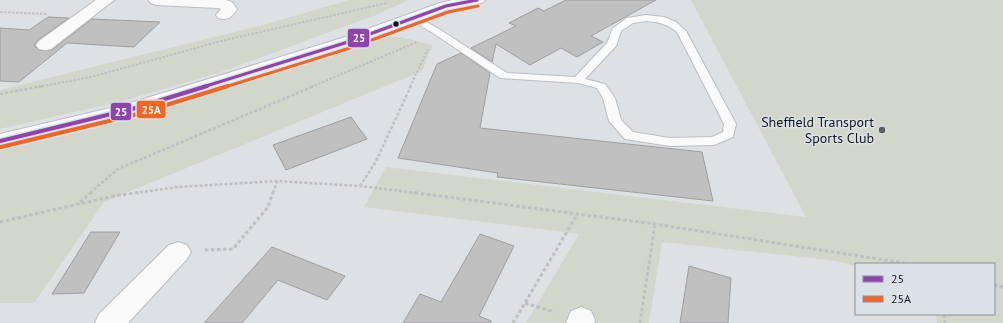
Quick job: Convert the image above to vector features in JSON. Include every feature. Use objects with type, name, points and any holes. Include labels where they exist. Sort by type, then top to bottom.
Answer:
[{"type":"main road","points":[[45,45],[106,0]]},
{"type":"main road","points":[[156,0],[219,3],[226,5],[229,10],[224,14]]},
{"type":"main road","points":[[0,141],[132,109],[348,42],[451,3],[477,0]]},
{"type":"main road","points":[[109,323],[178,252]]},
{"type":"lane","points":[[413,18],[436,31],[504,76],[578,80],[601,86],[608,98],[615,121],[629,136],[670,142],[714,141],[729,134],[730,124],[681,31],[673,24],[664,20],[646,18],[630,20],[616,30],[612,44],[578,80]]},
{"type":"path","points":[[0,94],[95,76],[221,41],[390,2]]},
{"type":"path","points":[[0,12],[86,15]]},
{"type":"path","points":[[360,186],[375,163],[436,31]]},
{"type":"path","points":[[78,203],[118,169],[418,42],[436,31]]},
{"type":"path","points":[[178,252],[233,248],[268,207],[277,181]]},
{"type":"path","points":[[0,222],[114,196],[178,187],[277,181],[360,186],[578,213],[904,263]]},
{"type":"path","points":[[513,323],[578,213]]},
{"type":"path","points":[[640,323],[655,224]]},
{"type":"shaded area","points":[[349,0],[409,0],[376,15],[218,73],[123,101],[0,129],[0,90],[267,24]]},
{"type":"shaded area","name":"Sheffield Transport Sports Club","points":[[691,0],[1003,0],[1003,323],[937,323],[936,315],[995,315],[995,263],[855,263],[855,266],[830,260],[662,242],[649,323],[526,323],[579,234],[364,207],[386,167],[806,217]]},
{"type":"shaded area","points":[[381,37],[401,37],[433,45],[422,71],[104,202],[34,303],[0,303],[0,150],[49,139],[192,99]]},
{"type":"building","points":[[566,0],[656,0],[591,36],[603,42],[577,57],[561,48],[530,65],[496,44],[492,62],[471,48],[516,26],[509,23],[538,8],[544,11]]},
{"type":"building","points":[[48,17],[69,18],[38,40],[34,45],[39,50],[52,50],[92,19],[160,22],[134,47],[67,43],[19,82],[0,81],[0,28],[29,30]]},
{"type":"building","points":[[461,53],[490,73],[480,128],[702,152],[713,201],[497,177],[498,173],[398,158],[437,64]]},
{"type":"building","points":[[351,117],[367,139],[286,170],[273,145]]},
{"type":"building","points":[[91,232],[120,232],[84,293],[52,294]]},
{"type":"building","points":[[480,234],[514,246],[479,316],[491,321],[491,323],[403,323],[420,294],[441,302]]},
{"type":"building","points":[[272,247],[345,276],[327,300],[278,280],[242,323],[204,323]]},
{"type":"building","points":[[689,266],[731,278],[728,323],[680,323]]},
{"type":"transit line","name":"25","points":[[0,141],[132,109],[348,42],[446,6],[477,0]]},
{"type":"transit line","name":"25A","points":[[1,147],[134,115],[350,48],[448,12],[478,6]]},
{"type":"place","name":"Sheffield Transport Sports Club","points":[[882,130]]}]
